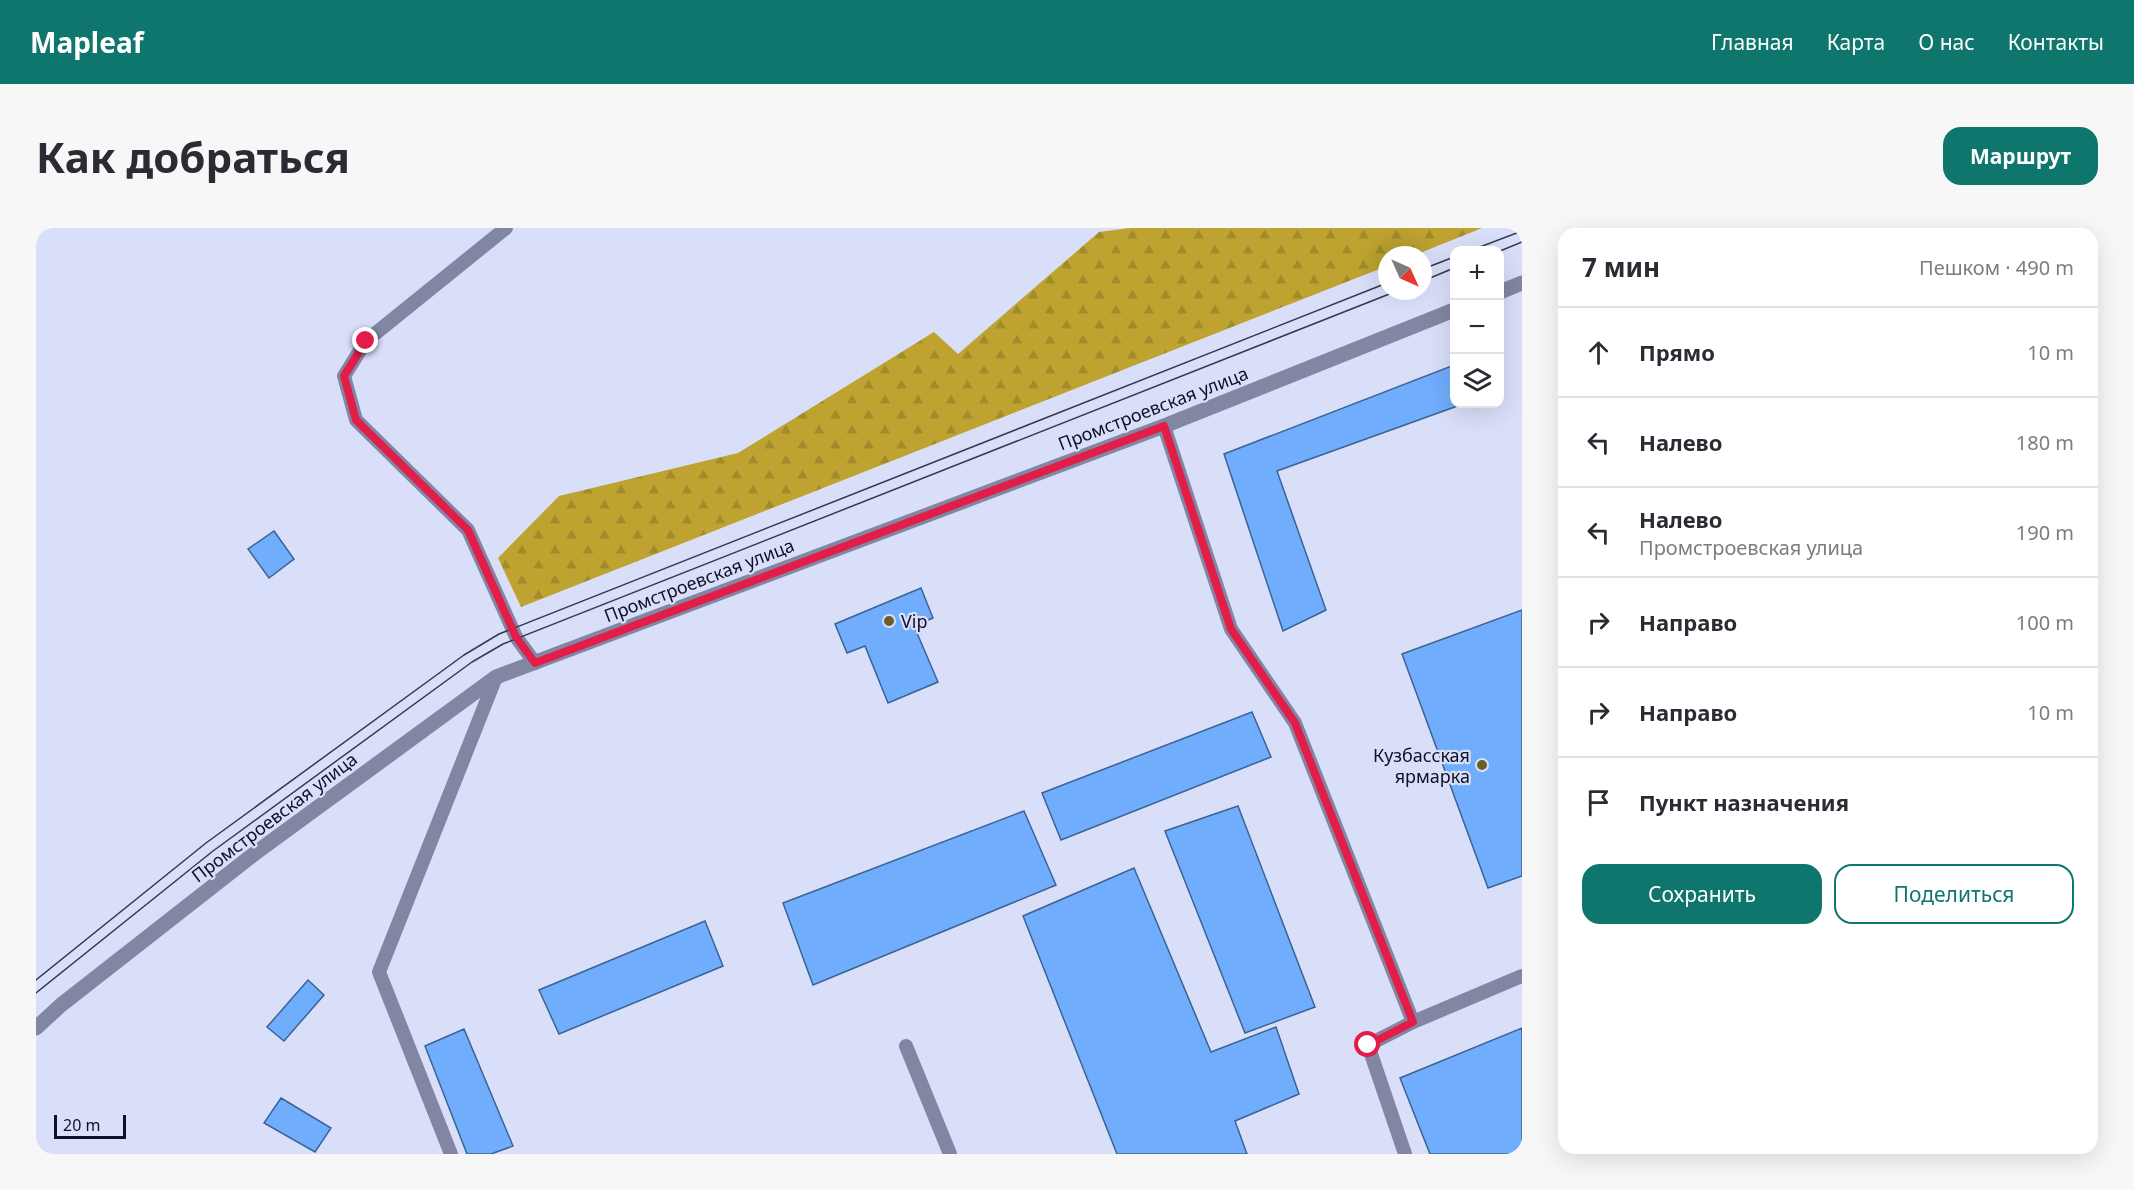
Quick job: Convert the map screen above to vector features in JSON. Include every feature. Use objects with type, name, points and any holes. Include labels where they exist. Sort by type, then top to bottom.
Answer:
[{"type":"street","points":[[1504,290],[1522,283]]},
{"type":"street","name":"Промстроевская улица","points":[[36,1028],[61,1005],[254,854],[496,677],[1164,426],[1450,312]]},
{"type":"lane","points":[[506,228],[366,341],[344,376],[356,420],[468,530],[516,637],[535,663]]},
{"type":"lane","points":[[1164,426],[1231,629],[1295,723],[1413,1022]]},
{"type":"lane","points":[[452,1154],[379,972],[496,677]]},
{"type":"lane","points":[[1405,1154],[1368,1045],[1413,1022],[1522,976]]},
{"type":"lane","points":[[906,1046],[950,1154]]},
{"type":"green space","points":[[1130,228],[1482,228],[1432,248],[1432,246],[1378,246],[1378,270],[521,607],[498,558],[559,496],[738,453],[934,332],[958,354],[1099,232]]},
{"type":"building","points":[[1450,367],[1450,408],[1452,408],[1277,471],[1326,610],[1283,631],[1224,454]]},
{"type":"building","points":[[274,531],[294,559],[269,578],[248,549]]},
{"type":"building","points":[[921,588],[933,618],[914,626],[938,682],[888,703],[865,646],[847,653],[835,624]]},
{"type":"building","name":"Кузбасская ярмарка","points":[[1522,610],[1522,876],[1488,888],[1402,654]]},
{"type":"building","points":[[1252,712],[1271,757],[1061,840],[1042,793]]},
{"type":"building","points":[[1238,806],[1315,1007],[1245,1033],[1165,831]]},
{"type":"building","points":[[1024,811],[1056,885],[813,985],[783,903]]},
{"type":"building","points":[[1134,868],[1211,1052],[1276,1027],[1299,1094],[1235,1121],[1247,1154],[1117,1154],[1023,916]]},
{"type":"building","points":[[705,921],[723,966],[559,1034],[539,990]]},
{"type":"building","points":[[308,980],[324,995],[284,1041],[267,1027]]},
{"type":"building","points":[[1522,1028],[1522,1154],[1430,1154],[1400,1078]]},
{"type":"building","points":[[464,1029],[513,1146],[491,1154],[467,1154],[425,1046]]},
{"type":"building","points":[[281,1098],[331,1128],[315,1152],[264,1123]]},
{"type":"tram line","points":[[1483,246],[1522,231]]},
{"type":"tram line","points":[[1504,249],[1522,242]]},
{"type":"tram line","points":[[1432,266],[1450,259]]},
{"type":"tram line","points":[[1432,277],[1450,270]]},
{"type":"tram line","points":[[36,980],[206,843],[464,655],[499,634],[1378,287]]},
{"type":"tram line","points":[[36,993],[213,851],[472,662],[503,644],[1378,299]]},
{"type":"place","name":"Vip","points":[[889,621]]},
{"type":"place","name":"Кузбасская ярмарка","points":[[1482,765]]},
{"type":"route","points":[[366,341],[344,376],[356,420],[468,530],[516,637],[535,663],[1164,426],[1231,629],[1295,723],[1413,1022],[1368,1045]]}]
